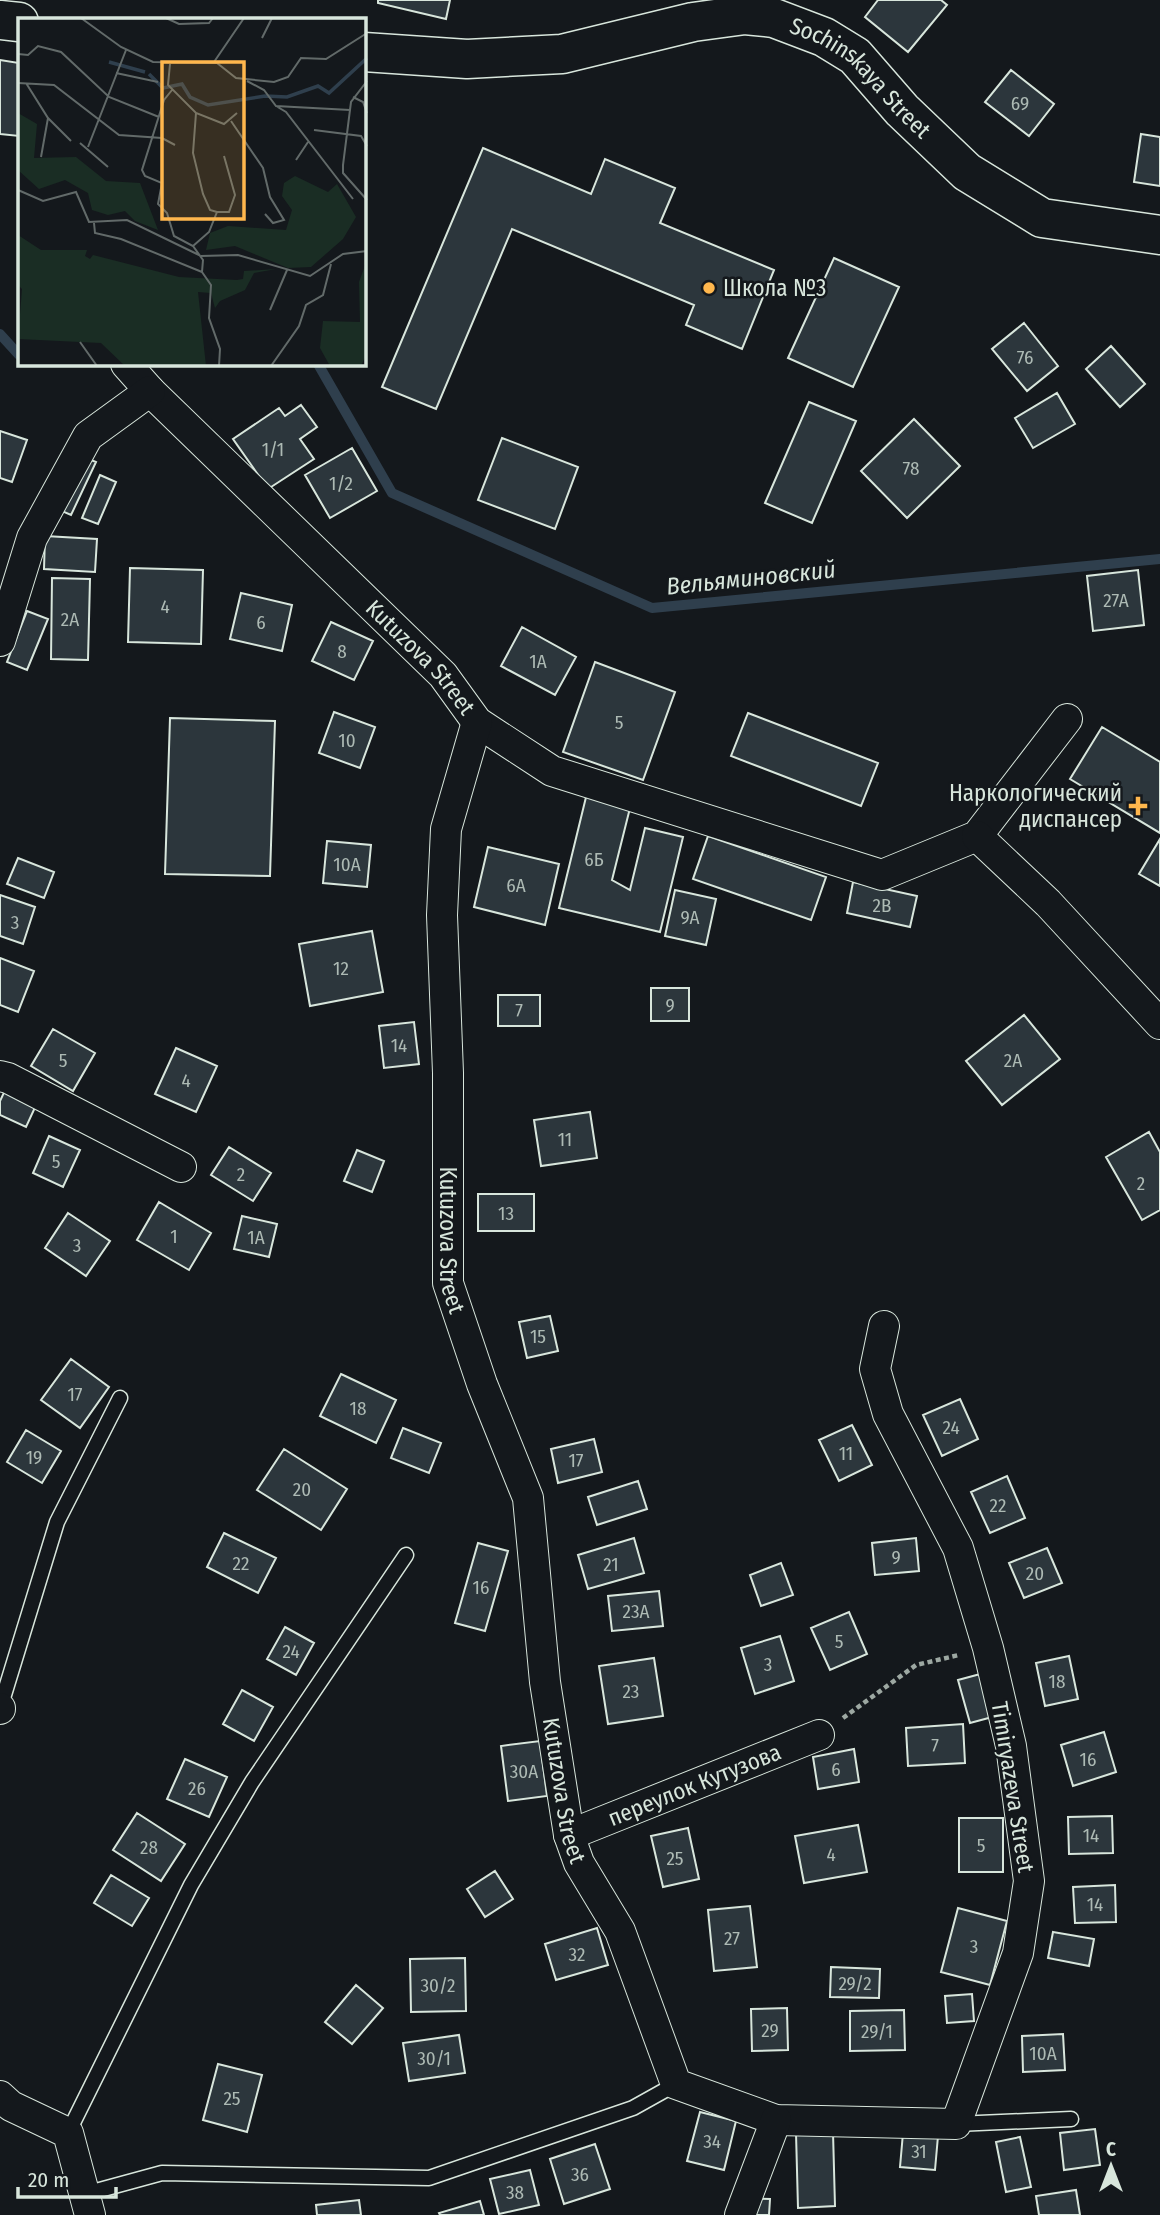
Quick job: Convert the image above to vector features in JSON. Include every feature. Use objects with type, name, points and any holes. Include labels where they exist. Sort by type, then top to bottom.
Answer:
[{"type":"highway","name":"Sochinskaya Street","points":[[366,52],[467,59],[562,54],[744,8],[824,37],[855,56],[902,110],[967,173],[1042,218],[1160,235]]},
{"type":"highway","points":[[0,20],[18,22]]},
{"type":"street","name":"Kutuzova Street","points":[[128,366],[150,391],[443,675],[477,722],[446,829],[442,915],[448,1073],[448,1283],[482,1384],[528,1498],[545,1682],[569,1835],[579,1863],[620,1931],[676,2084]]},
{"type":"street","points":[[0,641],[33,538],[88,436],[150,391]]},
{"type":"street","points":[[477,722],[552,771],[882,875],[977,836],[1067,719]]},
{"type":"street","points":[[977,836],[1048,903],[1160,1024]]},
{"type":"street","points":[[0,1076],[181,1167]]},
{"type":"street","name":"Timiryazeva Street","points":[[884,1325],[875,1369],[888,1414],[958,1548],[988,1648],[1010,1746],[1030,1881],[1018,1954],[956,2124]]},
{"type":"street","name":"переулок Кутузова","points":[[569,1835],[819,1735]]},
{"type":"street","points":[[676,2084],[776,2120],[956,2124]]},
{"type":"street","points":[[0,2096],[11,2106],[68,2133],[87,2204]]},
{"type":"street","points":[[740,2215],[776,2120]]},
{"type":"lane","points":[[0,1709],[57,1522],[120,1398]]},
{"type":"lane","points":[[68,2133],[191,1885],[252,1782],[406,1555]]},
{"type":"lane","points":[[87,2204],[162,2173],[429,2178],[633,2108],[676,2084]]},
{"type":"lane","points":[[956,2124],[1071,2119]]},
{"type":"path","points":[[819,1735],[916,1665],[988,1648]]},
{"type":"building","points":[[378,0],[450,0],[446,19],[378,3]]},
{"type":"building","points":[[878,0],[941,0],[947,5],[908,52],[865,17]]},
{"type":"building","points":[[0,60],[18,63],[18,136],[0,134]]},
{"type":"building","points":[[1011,70],[1054,104],[1029,136],[985,102]]},
{"type":"building","points":[[1141,134],[1160,137],[1160,186],[1134,182]]},
{"type":"building","name":"Школа №3","points":[[483,148],[591,194],[605,159],[675,188],[660,223],[774,270],[742,349],[686,325],[694,305],[512,229],[436,409],[382,387]]},
{"type":"building","points":[[834,258],[899,287],[853,387],[788,358]]},
{"type":"building","points":[[1024,323],[1058,366],[1027,391],[992,349]]},
{"type":"building","points":[[1111,346],[1145,384],[1120,407],[1086,369]]},
{"type":"building","points":[[1057,393],[1075,424],[1033,448],[1015,418]]},
{"type":"building","points":[[809,402],[856,421],[812,523],[765,503]]},
{"type":"building","points":[[301,405],[317,427],[300,439],[314,459],[268,489],[233,439],[279,408],[285,416]]},
{"type":"building","points":[[914,419],[960,466],[907,518],[861,471]]},
{"type":"building","points":[[0,431],[27,440],[12,482],[0,478]]},
{"type":"building","points":[[502,438],[578,467],[555,529],[478,500]]},
{"type":"building","points":[[352,448],[377,491],[330,518],[305,475]]},
{"type":"building","points":[[79,455],[96,462],[71,515],[55,508]]},
{"type":"building","points":[[100,475],[116,482],[98,524],[82,518]]},
{"type":"building","points":[[45,536],[97,539],[95,572],[44,569]]},
{"type":"building","points":[[130,568],[203,570],[201,644],[128,642]]},
{"type":"building","points":[[1138,570],[1144,625],[1093,631],[1087,576]]},
{"type":"building","points":[[52,578],[90,579],[88,660],[51,659]]},
{"type":"building","points":[[241,593],[292,605],[282,651],[230,639]]},
{"type":"building","points":[[27,611],[48,619],[27,670],[7,662]]},
{"type":"building","points":[[331,622],[373,641],[354,680],[312,661]]},
{"type":"building","points":[[522,627],[576,657],[555,695],[501,666]]},
{"type":"building","points":[[595,662],[675,692],[643,780],[563,752]]},
{"type":"building","points":[[334,712],[375,727],[360,768],[319,753]]},
{"type":"building","points":[[748,713],[878,763],[861,806],[731,756]]},
{"type":"building","points":[[170,718],[275,721],[270,876],[165,874]]},
{"type":"building","name":"Наркологический диспансер","points":[[1102,727],[1160,762],[1160,833],[1070,779]]},
{"type":"building","points":[[587,793],[631,804],[612,880],[630,890],[645,828],[683,837],[660,932],[559,908]]},
{"type":"building","points":[[708,836],[826,877],[811,920],[693,879]]},
{"type":"building","name":"Наркологический диспансер","points":[[1160,839],[1160,886],[1139,874]]},
{"type":"building","points":[[327,841],[371,845],[367,887],[323,883]]},
{"type":"building","points":[[488,847],[559,864],[545,925],[474,907]]},
{"type":"building","points":[[18,858],[54,872],[44,898],[7,884]]},
{"type":"building","points":[[853,882],[917,896],[910,927],[847,913]]},
{"type":"building","points":[[675,890],[716,899],[706,945],[665,936]]},
{"type":"building","points":[[0,895],[35,907],[23,944],[0,936]]},
{"type":"building","points":[[372,931],[383,992],[310,1006],[299,944]]},
{"type":"building","points":[[0,958],[34,971],[18,1012],[0,1005]]},
{"type":"building","points":[[651,988],[689,988],[689,1021],[651,1021]]},
{"type":"building","points":[[498,995],[540,995],[540,1026],[498,1026]]},
{"type":"building","points":[[1024,1015],[1060,1059],[1002,1105],[966,1061]]},
{"type":"building","points":[[414,1022],[419,1064],[384,1068],[379,1026]]},
{"type":"building","points":[[53,1029],[95,1053],[73,1091],[31,1066]]},
{"type":"building","points":[[176,1048],[217,1066],[196,1112],[155,1094]]},
{"type":"building","points":[[7,1086],[38,1101],[26,1127],[0,1115],[0,1101]]},
{"type":"building","points":[[590,1112],[597,1158],[541,1166],[534,1120]]},
{"type":"building","points":[[1149,1132],[1160,1152],[1160,1210],[1142,1220],[1106,1157]]},
{"type":"building","points":[[49,1136],[80,1150],[63,1187],[33,1173]]},
{"type":"building","points":[[229,1147],[271,1173],[253,1201],[211,1175]]},
{"type":"building","points":[[357,1150],[384,1161],[372,1192],[344,1181]]},
{"type":"building","points":[[478,1194],[534,1194],[534,1231],[478,1231]]},
{"type":"building","points":[[159,1202],[211,1233],[189,1270],[137,1240]]},
{"type":"building","points":[[68,1213],[110,1241],[86,1276],[45,1248]]},
{"type":"building","points":[[242,1216],[277,1224],[269,1257],[234,1249]]},
{"type":"building","points":[[550,1316],[558,1351],[527,1358],[519,1322]]},
{"type":"building","points":[[71,1359],[109,1387],[80,1428],[41,1400]]},
{"type":"building","points":[[341,1374],[396,1400],[376,1443],[320,1416]]},
{"type":"building","points":[[960,1399],[978,1439],[942,1456],[923,1415]]},
{"type":"building","points":[[852,1425],[872,1465],[839,1481],[819,1440]]},
{"type":"building","points":[[403,1428],[441,1443],[429,1473],[391,1458]]},
{"type":"building","points":[[26,1430],[61,1451],[42,1483],[7,1462]]},
{"type":"building","points":[[594,1439],[602,1472],[558,1483],[551,1449]]},
{"type":"building","points":[[284,1449],[347,1489],[321,1530],[257,1490]]},
{"type":"building","points":[[1007,1476],[1025,1518],[990,1533],[971,1492]]},
{"type":"building","points":[[638,1481],[647,1509],[597,1525],[588,1497]]},
{"type":"building","points":[[224,1533],[276,1558],[258,1593],[207,1567]]},
{"type":"building","points":[[634,1538],[644,1573],[588,1589],[578,1555]]},
{"type":"building","points":[[916,1538],[919,1571],[875,1575],[872,1543]]},
{"type":"building","points":[[478,1543],[508,1551],[485,1631],[455,1623]]},
{"type":"building","points":[[1047,1548],[1062,1583],[1024,1598],[1009,1563]]},
{"type":"building","points":[[781,1563],[793,1595],[761,1606],[750,1575]]},
{"type":"building","points":[[659,1591],[663,1626],[612,1631],[608,1596]]},
{"type":"building","points":[[849,1612],[867,1654],[830,1670],[811,1628]]},
{"type":"building","points":[[285,1627],[314,1643],[296,1675],[267,1659]]},
{"type":"building","points":[[780,1636],[794,1681],[755,1694],[741,1648]]},
{"type":"building","points":[[1069,1656],[1078,1699],[1045,1706],[1036,1663]]},
{"type":"building","points":[[654,1658],[663,1716],[608,1724],[599,1666]]},
{"type":"building","points":[[984,1673],[996,1716],[970,1723],[958,1680]]},
{"type":"building","points":[[242,1690],[273,1707],[254,1741],[223,1724]]},
{"type":"building","points":[[963,1724],[965,1763],[908,1766],[906,1728]]},
{"type":"building","points":[[1104,1732],[1116,1772],[1073,1786],[1061,1745]]},
{"type":"building","points":[[540,1741],[547,1796],[508,1801],[501,1746]]},
{"type":"building","points":[[854,1749],[859,1782],[818,1789],[813,1757]]},
{"type":"building","points":[[185,1759],[227,1777],[209,1817],[167,1799]]},
{"type":"building","points":[[137,1813],[185,1844],[161,1881],[113,1850]]},
{"type":"building","points":[[1112,1816],[1113,1853],[1069,1854],[1068,1817]]},
{"type":"building","points":[[959,1818],[1003,1818],[1003,1872],[959,1872]]},
{"type":"building","points":[[858,1825],[867,1872],[804,1883],[795,1836]]},
{"type":"building","points":[[688,1828],[699,1879],[663,1887],[651,1836]]},
{"type":"building","points":[[495,1871],[513,1899],[485,1917],[467,1889]]},
{"type":"building","points":[[111,1875],[149,1898],[132,1926],[94,1903]]},
{"type":"building","points":[[1115,1885],[1116,1922],[1075,1923],[1073,1887]]},
{"type":"building","points":[[750,1906],[757,1967],[714,1971],[708,1910]]},
{"type":"building","points":[[958,1908],[1007,1921],[990,1985],[941,1972]]},
{"type":"building","points":[[597,1928],[608,1965],[556,1980],[545,1944]]},
{"type":"building","points":[[1053,1932],[1094,1939],[1089,1966],[1048,1958]]},
{"type":"building","points":[[465,1958],[466,2011],[411,2012],[410,1959]]},
{"type":"building","points":[[831,1967],[880,1969],[879,1998],[830,1997]]},
{"type":"building","points":[[356,1985],[383,2008],[352,2044],[325,2022]]},
{"type":"building","points":[[972,1994],[974,2021],[947,2023],[945,1996]]},
{"type":"building","points":[[787,2008],[788,2050],[752,2051],[751,2009]]},
{"type":"building","points":[[904,2010],[905,2050],[850,2051],[850,2011]]},
{"type":"building","points":[[1063,2034],[1065,2070],[1023,2072],[1022,2036]]},
{"type":"building","points":[[459,2035],[465,2073],[409,2081],[403,2043]]},
{"type":"building","points":[[218,2064],[262,2075],[247,2132],[203,2120]]},
{"type":"building","points":[[700,2112],[736,2121],[724,2170],[687,2161]]},
{"type":"building","points":[[1095,2129],[1100,2165],[1064,2170],[1060,2133]]},
{"type":"building","points":[[833,2132],[835,2206],[798,2208],[796,2133]]},
{"type":"building","points":[[903,2133],[938,2136],[935,2170],[900,2167]]},
{"type":"building","points":[[1020,2137],[1031,2187],[1006,2192],[996,2142]]},
{"type":"building","points":[[595,2144],[610,2189],[564,2204],[550,2159]]},
{"type":"building","points":[[530,2170],[539,2205],[499,2214],[490,2179]]},
{"type":"building","points":[[1076,2190],[1080,2215],[1039,2215],[1036,2196]]},
{"type":"building","points":[[748,2198],[770,2199],[769,2215],[747,2215]]},
{"type":"building","points":[[359,2200],[361,2215],[317,2215],[316,2205]]},
{"type":"building","points":[[480,2201],[484,2215],[439,2213]]},
{"type":"waterway","name":"Вельяминовский","points":[[0,334],[18,354]]},
{"type":"waterway","name":"Вельяминовский","points":[[319,366],[392,493],[652,608],[1160,559]]},
{"type":"place","name":"Школа №3","points":[[709,288]]},
{"type":"place","name":"Наркологический диспансер","points":[[1138,806]]}]
